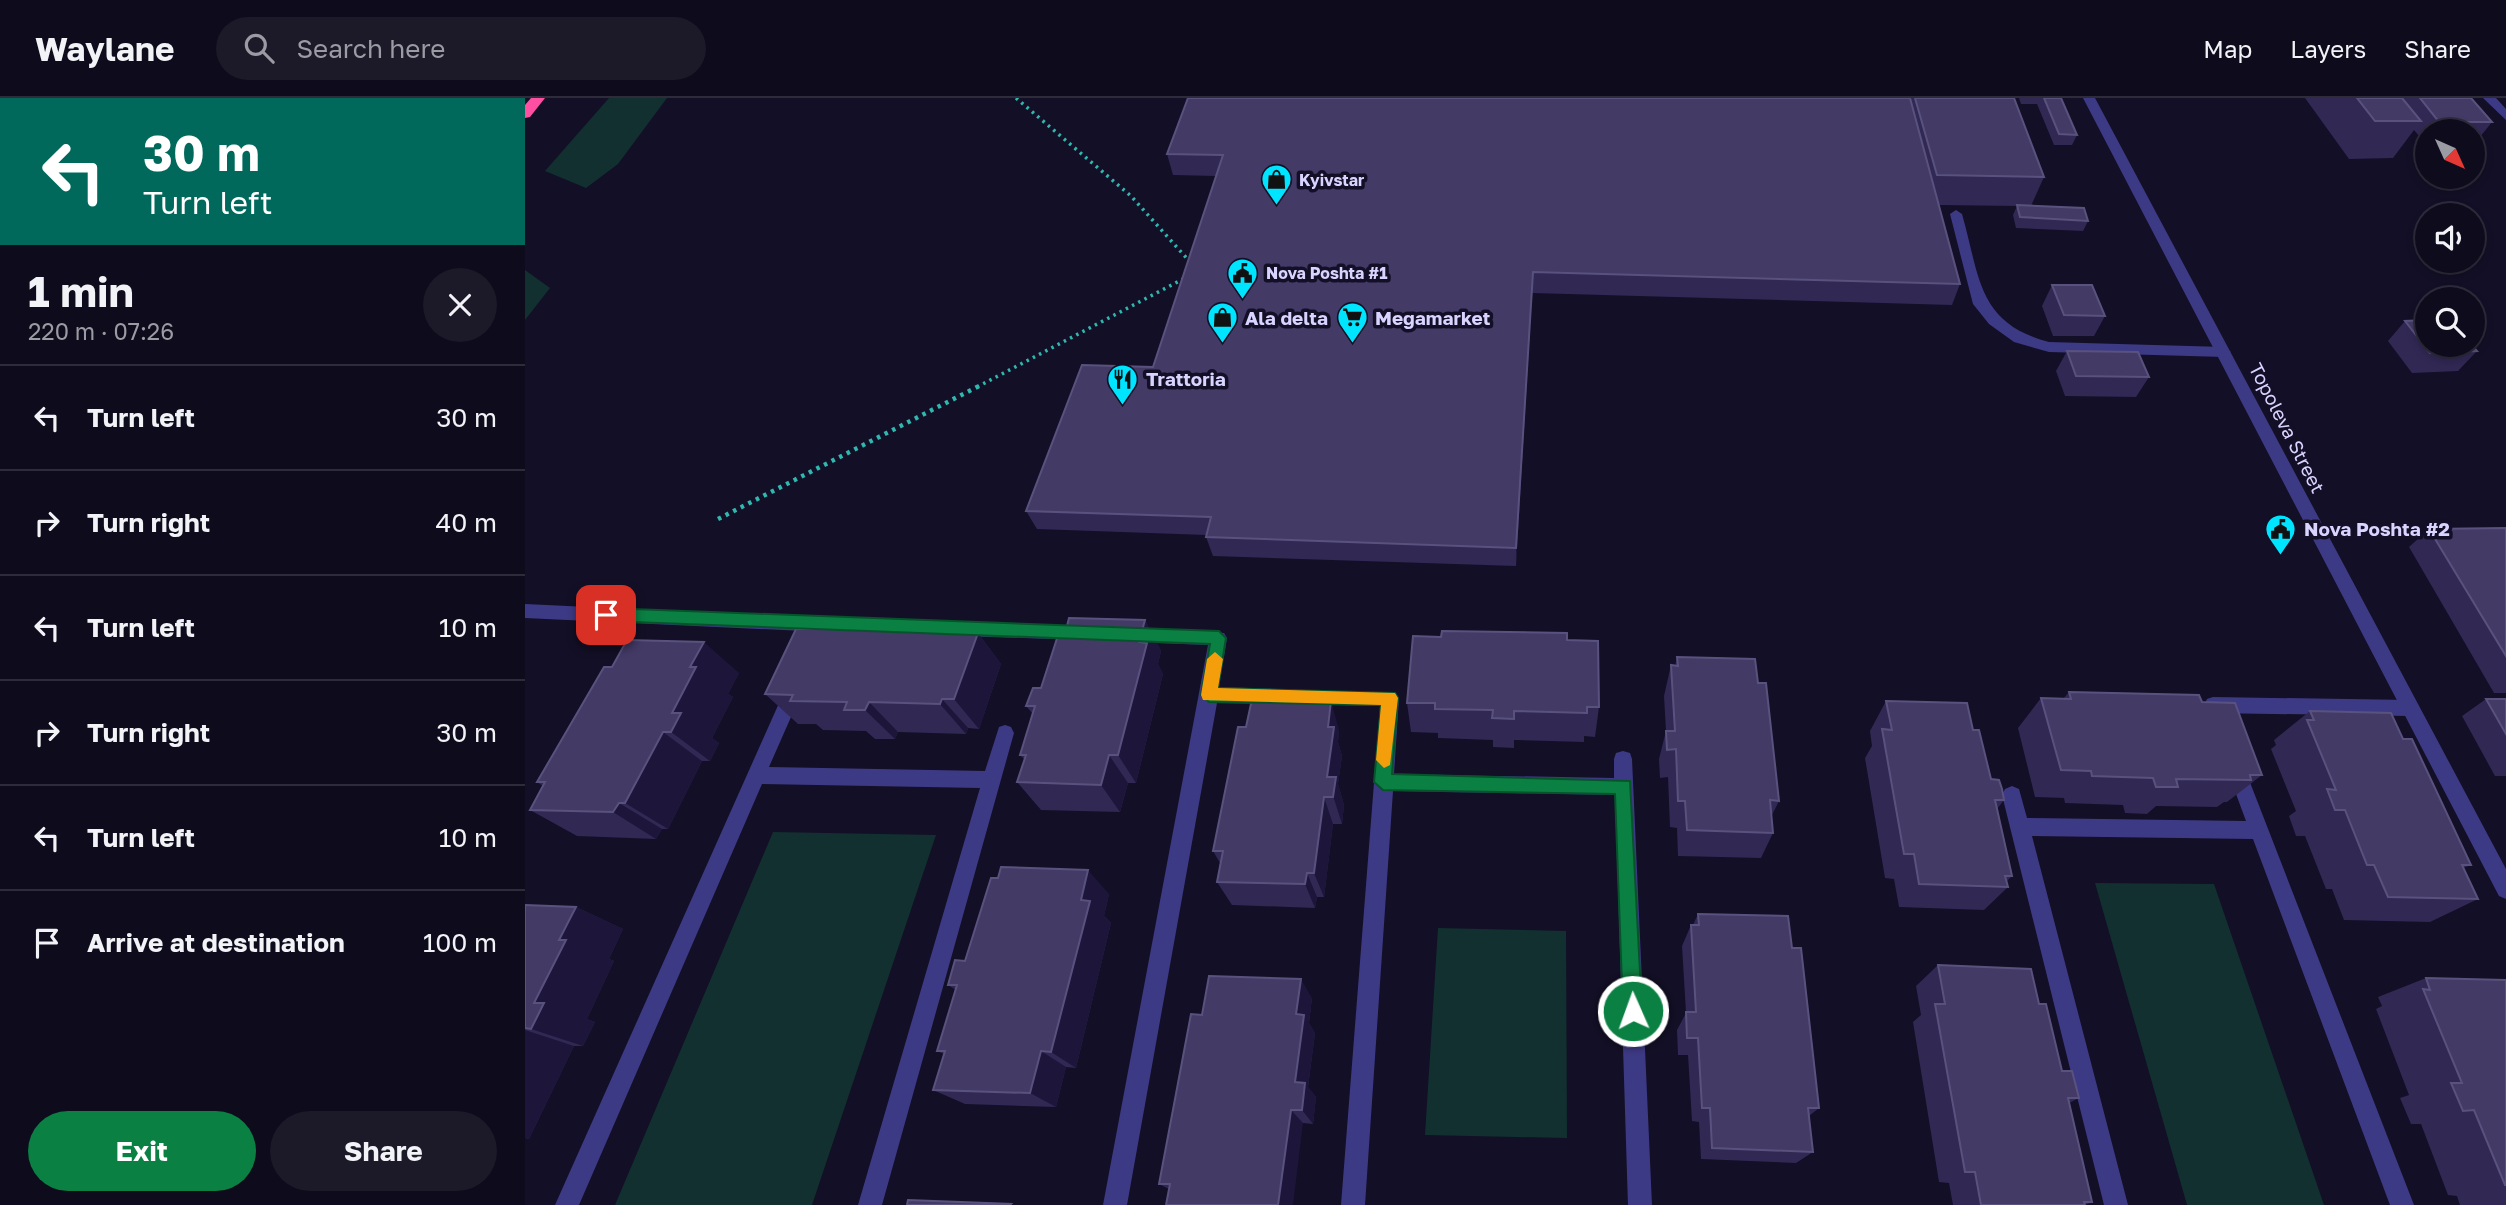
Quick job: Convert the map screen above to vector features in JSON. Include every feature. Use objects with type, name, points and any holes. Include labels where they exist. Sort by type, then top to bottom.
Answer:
[{"type":"highway","points":[[525,114],[538,98]]},
{"type":"street","name":"Topoleva Street","points":[[2089,98],[2506,889]]},
{"type":"street","points":[[2490,98],[2506,116]]},
{"type":"street","points":[[1957,214],[1980,304],[1994,321],[2019,339],[2049,347],[2224,352]]},
{"type":"street","points":[[525,611],[864,626]]},
{"type":"street","points":[[812,650],[823,625]]},
{"type":"street","points":[[905,628],[1219,638],[1115,1205]]},
{"type":"street","points":[[567,1205],[801,675]]},
{"type":"street","points":[[1209,695],[1389,698],[1353,1205]]},
{"type":"street","points":[[2402,1205],[2212,705],[2409,708]]},
{"type":"street","points":[[870,1205],[1005,733]]},
{"type":"street","points":[[1623,758],[1640,1205]]},
{"type":"street","points":[[757,775],[992,780]]},
{"type":"street","points":[[1383,782],[1623,787]]},
{"type":"street","points":[[2012,795],[2116,1205]]},
{"type":"street","points":[[2020,827],[2259,830]]},
{"type":"path","points":[[718,519],[1072,339],[1198,271],[1131,196],[1016,98]]},
{"type":"green space","points":[[609,98],[667,98],[618,164],[586,188],[545,171]]},
{"type":"green space","points":[[525,270],[550,288],[525,320]]},
{"type":"green space","points":[[773,832],[936,835],[812,1205],[615,1205]]},
{"type":"green space","points":[[2095,883],[2214,884],[2324,1205],[2187,1205]]},
{"type":"green space","points":[[1438,928],[1566,931],[1567,1138],[1425,1135]]},
{"type":"building","name":"Megamarket","points":[[1188,98],[1910,98],[1960,284],[1533,272],[1516,548],[1206,537],[1211,517],[1026,511],[1082,365],[1153,367],[1223,155],[1167,154]]},
{"type":"building","points":[[1915,98],[2014,98],[2044,177],[1937,175]]},
{"type":"building","points":[[2044,98],[2061,98],[2077,135],[2059,134]]},
{"type":"building","points":[[2357,98],[2402,98],[2419,119],[2415,121],[2375,121]]},
{"type":"building","points":[[2420,98],[2471,98],[2492,122],[2485,122],[2485,119],[2437,119]]},
{"type":"building","points":[[2017,205],[2084,208],[2088,221],[2020,217]]},
{"type":"building","points":[[2052,285],[2092,285],[2105,316],[2064,315]]},
{"type":"building","points":[[2405,321],[2415,321],[2415,334]]},
{"type":"building","points":[[2067,351],[2138,352],[2149,377],[2076,376]]},
{"type":"building","points":[[2506,528],[2506,656],[2429,529]]},
{"type":"building","points":[[1069,618],[1145,620],[1139,642],[1147,643],[1118,755],[1109,755],[1101,785],[1017,782],[1026,755],[1020,755],[1035,706],[1026,706],[1033,688],[1041,688],[1061,626],[1067,626]]},
{"type":"building","points":[[826,623],[949,625],[947,632],[978,633],[954,699],[942,699],[940,704],[869,702],[865,710],[844,710],[847,702],[790,701],[793,695],[765,694],[796,629],[823,629]]},
{"type":"building","points":[[1442,631],[1567,633],[1567,640],[1598,641],[1599,707],[1587,707],[1587,713],[1514,711],[1514,719],[1492,718],[1493,710],[1435,709],[1435,703],[1407,703],[1413,636],[1441,637]]},
{"type":"building","points":[[627,640],[704,642],[690,667],[696,667],[672,713],[681,713],[671,732],[663,732],[625,803],[619,803],[613,812],[530,810],[545,782],[537,782],[604,667],[612,667]]},
{"type":"building","points":[[1677,657],[1755,659],[1758,683],[1766,683],[1779,801],[1770,800],[1773,833],[1687,830],[1685,801],[1678,801],[1676,749],[1667,750],[1666,731],[1675,731],[1671,665],[1678,666]]},
{"type":"building","points":[[2069,692],[2199,695],[2202,702],[2235,703],[2262,775],[2250,775],[2251,780],[2176,779],[2178,787],[2156,787],[2153,778],[2092,776],[2091,771],[2061,770],[2041,698],[2071,699]]},
{"type":"building","points":[[1252,699],[1331,701],[1328,727],[1334,727],[1327,777],[1336,777],[1333,797],[1324,797],[1314,873],[1307,873],[1305,884],[1217,882],[1223,851],[1213,851],[1238,727],[1246,727]]},
{"type":"building","points":[[2486,699],[2506,699],[2506,734]]},
{"type":"building","points":[[1886,701],[1967,703],[1973,730],[1979,730],[1991,779],[1999,780],[2002,789],[2004,800],[1995,800],[2012,876],[2005,876],[2008,887],[1919,884],[1914,854],[1904,854],[1882,729],[1892,730]]},
{"type":"building","points":[[2310,711],[2391,713],[2403,739],[2412,739],[2471,865],[2462,865],[2478,899],[2388,897],[2374,865],[2367,865],[2345,810],[2335,810],[2327,789],[2336,790],[2307,720],[2314,720]]},
{"type":"building","points":[[1001,867],[1088,870],[1081,900],[1090,901],[1051,1052],[1041,1051],[1030,1093],[933,1090],[945,1051],[937,1051],[957,985],[948,985],[955,960],[965,961],[991,878],[998,878]]},
{"type":"building","points":[[525,905],[576,907],[559,940],[566,940],[534,1003],[544,1003],[531,1029],[525,1028]]},
{"type":"building","points":[[1698,914],[1788,916],[1792,948],[1801,948],[1819,1108],[1808,1108],[1813,1152],[1712,1148],[1710,1108],[1702,1108],[1698,1038],[1687,1038],[1686,1012],[1696,1012],[1691,925],[1699,925]]},
{"type":"building","points":[[1938,965],[2031,969],[2039,1004],[2046,1004],[2062,1071],[2072,1071],[2079,1098],[2068,1098],[2092,1202],[2084,1202],[2085,1205],[1981,1205],[1975,1172],[1965,1172],[1935,1004],[1945,1004]]},
{"type":"building","points":[[1209,976],[1301,979],[1296,1014],[1304,1015],[1295,1082],[1305,1083],[1302,1110],[1291,1110],[1278,1205],[1166,1205],[1170,1184],[1159,1184],[1191,1014],[1202,1015]]},
{"type":"building","points":[[2426,978],[2506,980],[2506,1185],[2474,1110],[2463,1111],[2451,1083],[2462,1083],[2423,989],[2430,990]]},
{"type":"building","points":[[908,1200],[1011,1204],[907,1205]]},
{"type":"slow traffic","points":[[1215,659],[1209,695],[1389,698],[1384,760]]},
{"type":"place","name":"Kyivstar","points":[[1276,207]]},
{"type":"place","name":"Nova Poshta #1","points":[[1243,300]]},
{"type":"place","name":"Ala delta","points":[[1222,345]]},
{"type":"place","name":"Megamarket","points":[[1352,345]]},
{"type":"place","name":"Trattoria","points":[[1123,406]]},
{"type":"place","name":"Nova Poshta #2","points":[[2281,556]]},
{"type":"route","points":[[606,615],[1219,638],[1209,695],[1389,698],[1383,782],[1623,787],[1633,1011]]}]
